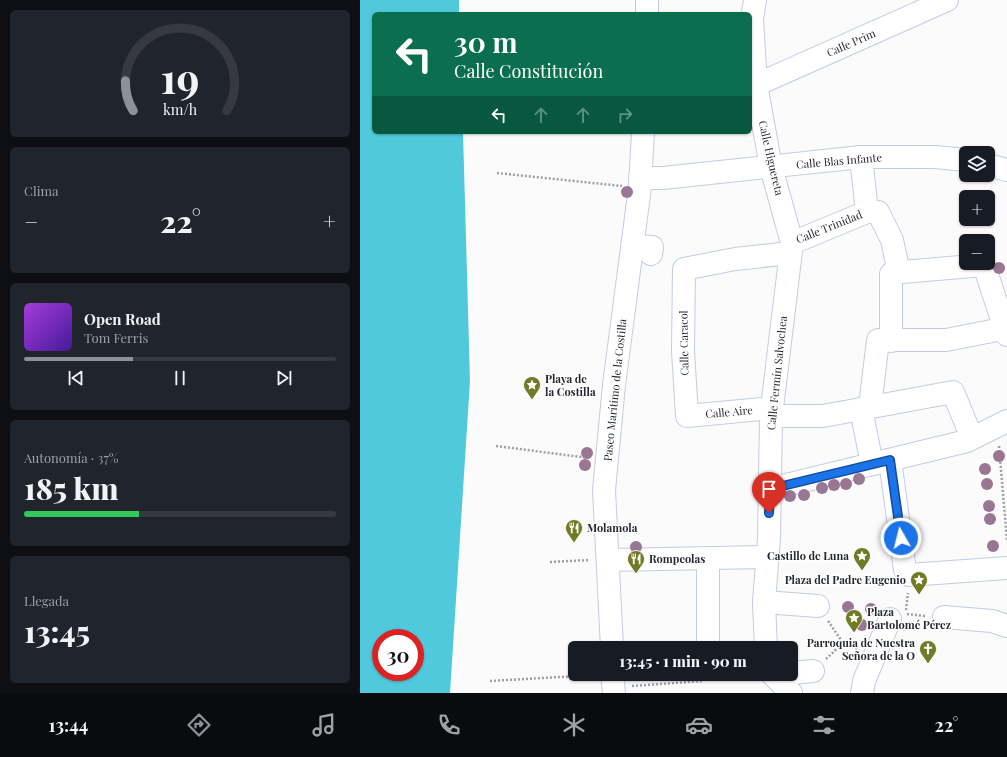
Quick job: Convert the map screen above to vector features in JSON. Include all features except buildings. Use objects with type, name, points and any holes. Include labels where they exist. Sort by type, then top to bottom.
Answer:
[{"type":"street","points":[[647,0],[647,12]]},
{"type":"street","name":"Calle Higuereta","points":[[754,0],[752,25],[756,85],[771,167],[791,248]]},
{"type":"street","name":"Calle Prim","points":[[756,85],[947,0]]},
{"type":"street","name":"Paseo Marítimo de la Costilla","points":[[612,641],[609,560],[604,490],[614,385],[642,250],[640,183],[643,134]]},
{"type":"street","points":[[861,157],[867,212],[878,212],[892,240],[900,270]]},
{"type":"street","name":"Calle Blas Infante","points":[[640,183],[663,178],[861,157],[935,157],[959,159]]},
{"type":"street","points":[[995,167],[1007,170]]},
{"type":"street","name":"Calle Trinidad","points":[[684,269],[791,248],[867,212]]},
{"type":"street","name":"Calle Fermín Salvochea","points":[[766,641],[764,602],[768,557],[771,412],[791,248]]},
{"type":"street","points":[[884,341],[946,340],[1006,331],[984,265],[900,270],[891,274],[884,341],[866,408],[881,462],[907,572],[932,574],[1007,568]]},
{"type":"street","name":"Calle Caracol","points":[[684,269],[683,351],[687,416]]},
{"type":"street","name":"Calle Aire","points":[[687,416],[771,412],[823,416],[953,392],[972,438]]},
{"type":"street","points":[[770,489],[972,438],[1002,424]]},
{"type":"street","points":[[609,560],[768,557]]},
{"type":"street","points":[[708,559],[708,641]]},
{"type":"street","points":[[764,602],[818,606]]},
{"type":"street","points":[[944,617],[992,621],[1007,626]]},
{"type":"street","points":[[862,693],[864,681],[890,619]]},
{"type":"street","points":[[798,675],[813,671]]},
{"type":"path","points":[[497,173],[640,183]]},
{"type":"path","points":[[1002,424],[1007,540]]},
{"type":"path","points":[[496,446],[608,460]]},
{"type":"path","points":[[550,562],[609,560]]},
{"type":"path","points":[[907,572],[906,614],[944,617]]},
{"type":"path","points":[[813,671],[843,643],[818,606]]},
{"type":"path","points":[[490,681],[615,683],[702,681]]},
{"type":"water","points":[[360,0],[459,0],[459,12],[372,12],[372,134],[463,134],[470,381],[450,693],[360,693]]},
{"type":"place","name":"Playa de la Costilla","points":[[532,400]]},
{"type":"place","name":"Molamola","points":[[574,543]]},
{"type":"place","name":"Castillo de Luna","points":[[862,571]]},
{"type":"place","name":"Rompeolas","points":[[636,574]]},
{"type":"place","name":"Plaza del Padre Eugenio","points":[[919,595]]},
{"type":"place","name":"Plaza Bartolomé Pérez","points":[[854,633]]},
{"type":"place","name":"Parroquia de Nuestra Señora de la O","points":[[928,664]]},
{"type":"route","points":[[769,513],[770,489],[890,460],[901,538]]}]
